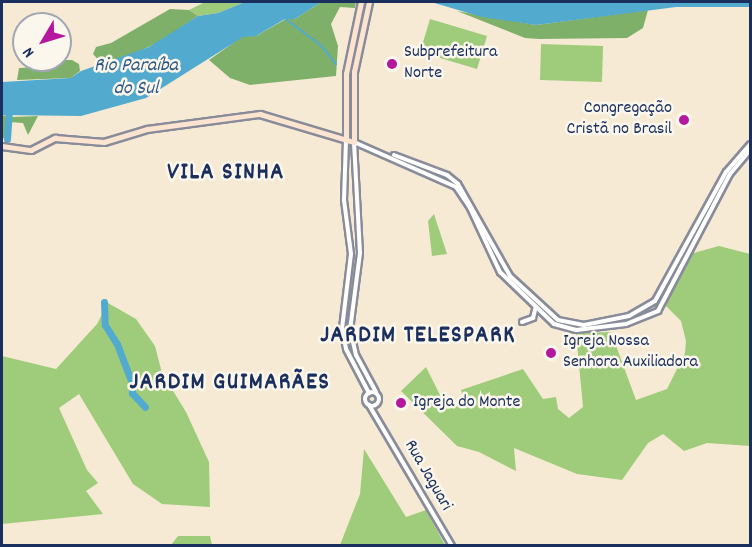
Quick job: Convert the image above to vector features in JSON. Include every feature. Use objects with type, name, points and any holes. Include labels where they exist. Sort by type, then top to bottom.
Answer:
[{"type":"main road","points":[[346,140],[346,74],[361,2]]},
{"type":"main road","points":[[2,146],[31,150],[47,140],[104,142],[147,129],[260,114],[354,142],[354,72],[369,2]]},
{"type":"street","points":[[346,140],[344,200],[351,254],[344,340],[369,393],[369,405],[375,405]]},
{"type":"street","points":[[369,393],[376,392],[352,344],[349,319],[357,287],[360,253],[354,142],[384,153],[456,187],[470,208],[500,272],[554,324],[583,330],[649,317],[661,305],[730,174],[750,150]]},
{"type":"street","points":[[384,153],[407,158],[458,184],[474,206],[503,268],[558,320],[584,325],[645,310],[655,301],[726,172],[750,144]]},
{"type":"street","points":[[347,285],[357,287]]},
{"type":"street","points":[[346,298],[354,300]]},
{"type":"street","points":[[655,301],[661,305]]},
{"type":"street","points":[[522,322],[533,318],[536,306]]},
{"type":"street","points":[[645,310],[649,317]]},
{"type":"street","name":"Rua Jaguari","points":[[376,392],[377,420]]},
{"type":"street","name":"Rua Jaguari","points":[[369,405],[452,546]]},
{"type":"green space","points":[[205,2],[245,2],[218,13],[198,16],[189,10]]},
{"type":"green space","points":[[321,2],[356,2],[355,8],[340,7],[331,24],[338,46],[336,76],[250,85],[230,78],[209,60],[243,36],[256,36],[286,19],[295,19]]},
{"type":"green space","points":[[170,9],[189,10],[198,16],[161,41],[123,59],[102,64],[93,54],[96,47],[111,43]]},
{"type":"green space","points":[[648,10],[643,28],[627,38],[539,39],[525,38],[457,11],[536,25]]},
{"type":"green space","points":[[430,19],[487,36],[477,69],[420,52]]},
{"type":"green space","points":[[541,44],[603,46],[602,82],[540,80]]},
{"type":"green space","points":[[72,60],[79,64],[80,71],[71,78],[17,80],[18,72],[72,72]]},
{"type":"green space","points":[[2,115],[38,116],[28,135],[23,123],[9,122],[7,139],[2,138]]},
{"type":"green space","points":[[434,214],[447,254],[432,256],[428,221]]},
{"type":"green space","points":[[719,246],[750,254],[750,446],[707,443],[684,451],[663,434],[648,443],[622,480],[577,474],[514,448],[516,471],[479,452],[457,446],[401,391],[426,367],[447,409],[465,403],[461,390],[523,369],[543,399],[556,397],[558,409],[569,418],[583,407],[576,333],[611,332],[636,400],[667,389],[685,353],[686,341],[681,321],[664,304],[690,254]]},
{"type":"green space","points":[[108,303],[136,319],[155,346],[162,373],[186,412],[209,462],[210,507],[162,504],[133,484],[79,394],[59,408],[87,470],[98,483],[86,491],[103,514],[2,524],[2,356],[56,369],[97,324]]},
{"type":"green space","points":[[364,449],[406,517],[426,510],[445,545],[340,545],[360,494]]},
{"type":"green space","points":[[178,536],[210,536],[212,545],[171,545]]},
{"type":"water","name":"Rio Paraíba do Sul","points":[[245,2],[321,2],[295,19],[285,19],[256,36],[243,37],[146,98],[81,116],[2,115],[2,82],[71,78],[81,71],[149,47],[198,16],[218,13]]},
{"type":"water","points":[[431,2],[750,2],[750,7],[676,7],[536,25],[482,17]]},
{"type":"waterway","points":[[286,19],[322,46],[336,64]]},
{"type":"waterway","points":[[7,139],[9,110]]},
{"type":"waterway","points":[[104,302],[105,325],[117,344],[132,383],[132,393],[145,407]]},
{"type":"place","name":"Subprefeitura Norte","points":[[392,64]]},
{"type":"place","name":"Congregação Cristã no Brasil","points":[[684,120]]},
{"type":"place","name":"Igreja Nossa Senhora Auxiliadora","points":[[551,353]]},
{"type":"place","name":"Igreja do Monte","points":[[401,403]]},
{"type":"district","name":"VILA SINHA","points":[[226,174]]},
{"type":"district","name":"JARDIM TELESPARK","points":[[418,337]]},
{"type":"district","name":"JARDIM GUIMARÃES","points":[[230,384]]}]
